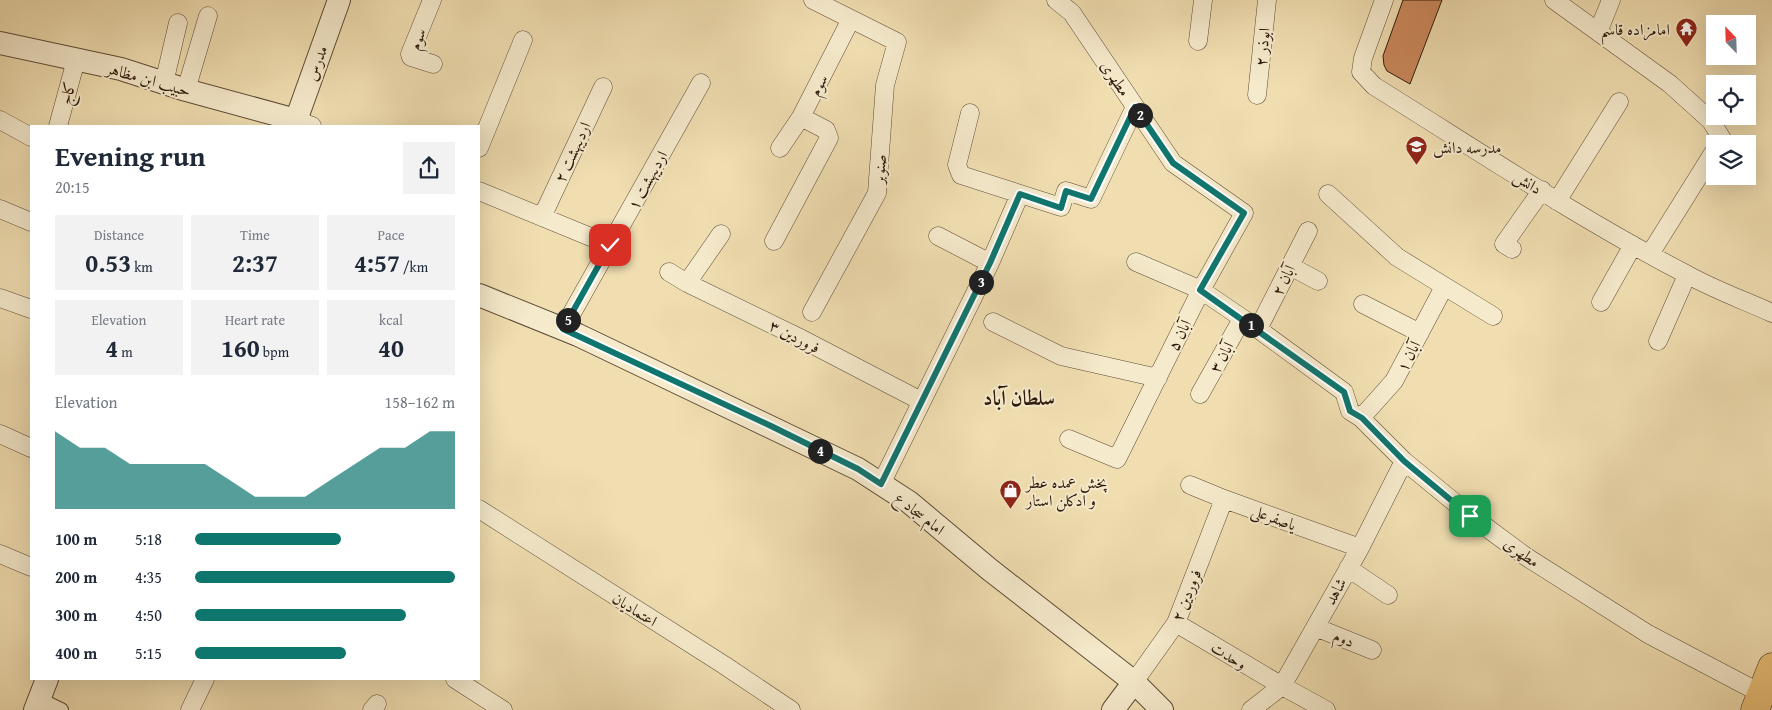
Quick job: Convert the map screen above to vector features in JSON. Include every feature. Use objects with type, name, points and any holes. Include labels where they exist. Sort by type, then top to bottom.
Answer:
[{"type":"highway","points":[[1758,702],[1772,667]]},
{"type":"street","name":"مدرس","points":[[300,124],[339,0]]},
{"type":"street","name":"سوم","points":[[432,0],[410,54],[411,57],[433,64]]},
{"type":"street","points":[[813,0],[851,19]]},
{"type":"street","name":"مطهری","points":[[1056,0],[1072,13],[1173,163],[1244,213]]},
{"type":"street","points":[[1198,41],[1203,0]]},
{"type":"street","name":"ابوذر ۲","points":[[1257,95],[1267,0]]},
{"type":"street","name":"دانش","points":[[1384,0],[1363,58],[1361,72],[1374,86],[1557,201],[1633,245],[1687,275],[1772,313]]},
{"type":"street","points":[[1554,0],[1670,84],[1712,122],[1720,135]]},
{"type":"street","points":[[1598,32],[1611,0]]},
{"type":"street","points":[[186,90],[208,16]]},
{"type":"street","name":"سوم","points":[[780,148],[801,117],[851,19]]},
{"type":"street","name":"صنوبر","points":[[812,312],[877,193],[885,85],[897,42],[851,19]]},
{"type":"street","points":[[164,83],[178,23]]},
{"type":"street","points":[[480,146],[523,40]]},
{"type":"street","name":"حبیب ابن مظاهر","points":[[0,43],[121,69],[300,124]]},
{"type":"street","name":"کاج","points":[[58,125],[76,60]]},
{"type":"street","name":"اردیبهشت ۱","points":[[563,329],[701,83]]},
{"type":"street","name":"اردیبهشت ۲","points":[[542,217],[603,87]]},
{"type":"street","points":[[1557,201],[1618,102]]},
{"type":"street","points":[[970,113],[957,165],[961,175],[1061,208],[1066,191],[1091,199],[1135,107]]},
{"type":"street","points":[[774,241],[829,138],[826,130],[801,117]]},
{"type":"street","points":[[0,120],[30,136]]},
{"type":"street","points":[[1650,254],[1706,164]]},
{"type":"street","points":[[1512,249],[1504,244],[1542,190]]},
{"type":"street","points":[[480,191],[610,245]]},
{"type":"street","points":[[881,484],[990,263],[1020,194]]},
{"type":"street","points":[[1328,194],[1397,257],[1493,316]]},
{"type":"street","points":[[0,209],[30,222]]},
{"type":"street","name":"آبان ۵","points":[[1069,439],[1117,459],[1200,290],[1244,213]]},
{"type":"street","name":"آبان ۲","points":[[1258,329],[1308,231]]},
{"type":"street","points":[[687,283],[721,234]]},
{"type":"street","points":[[938,236],[990,263]]},
{"type":"street","points":[[1601,302],[1633,245]]},
{"type":"street","name":"مطهری","points":[[1136,262],[1200,290],[1258,329],[1344,392],[1350,411],[1362,418],[1404,461],[1470,516],[1525,556],[1758,702]]},
{"type":"street","points":[[1290,266],[1318,281]]},
{"type":"street","name":"فروردین ۳","points":[[669,272],[687,283],[798,337],[921,401]]},
{"type":"street","points":[[1658,341],[1687,275]]},
{"type":"street","name":"آبان ۱","points":[[1362,418],[1394,381],[1444,287]]},
{"type":"street","name":"امام سجاد ع","points":[[480,295],[563,329],[771,426],[858,469],[908,502],[989,569],[1134,682],[1162,710]]},
{"type":"street","points":[[0,298],[30,309]]},
{"type":"street","points":[[1363,304],[1420,334]]},
{"type":"street","name":"آبان ۳","points":[[1200,394],[1242,319]]},
{"type":"street","points":[[993,322],[1061,356],[1158,378]]},
{"type":"street","points":[[0,434],[30,448]]},
{"type":"street","name":"شاهد","points":[[1251,710],[1282,686],[1360,548],[1404,461]]},
{"type":"street","name":"یاصفرعلی","points":[[1190,485],[1224,500],[1360,548]]},
{"type":"street","name":"فروردین ۲","points":[[1134,682],[1176,623],[1224,500]]},
{"type":"street","name":"اعتمادیان","points":[[480,510],[724,665],[791,710]]},
{"type":"street","points":[[0,554],[30,567]]},
{"type":"street","points":[[1348,568],[1388,595]]},
{"type":"street","name":"وحدت","points":[[1176,623],[1282,686]]},
{"type":"street","name":"دوم","points":[[1315,627],[1372,650]]},
{"type":"street","points":[[47,680],[37,705],[61,710]]},
{"type":"street","points":[[190,710],[205,680]]},
{"type":"street","points":[[457,680],[503,710]]},
{"type":"street","points":[[1113,710],[1134,682]]},
{"type":"street","points":[[1282,686],[1326,710]]},
{"type":"building","points":[[1403,0],[1442,0],[1410,84],[1387,71],[1383,56]]},
{"type":"place","name":"امامزاده قاسم","points":[[1686,48]]},
{"type":"place","name":"مدرسه دانش","points":[[1417,166]]},
{"type":"place","name":"پخش عمده عطر و ادکلن استار","points":[[1010,510]]},
{"type":"district","name":"سلطان آباد","points":[[1019,397]]},
{"type":"route","points":[[610,245],[563,329],[771,426],[858,469],[881,484],[990,263],[1020,194],[1061,208],[1066,191],[1091,199],[1135,107],[1173,163],[1244,213],[1200,290],[1258,329],[1344,392],[1350,411],[1362,418],[1404,461],[1470,516]]}]
